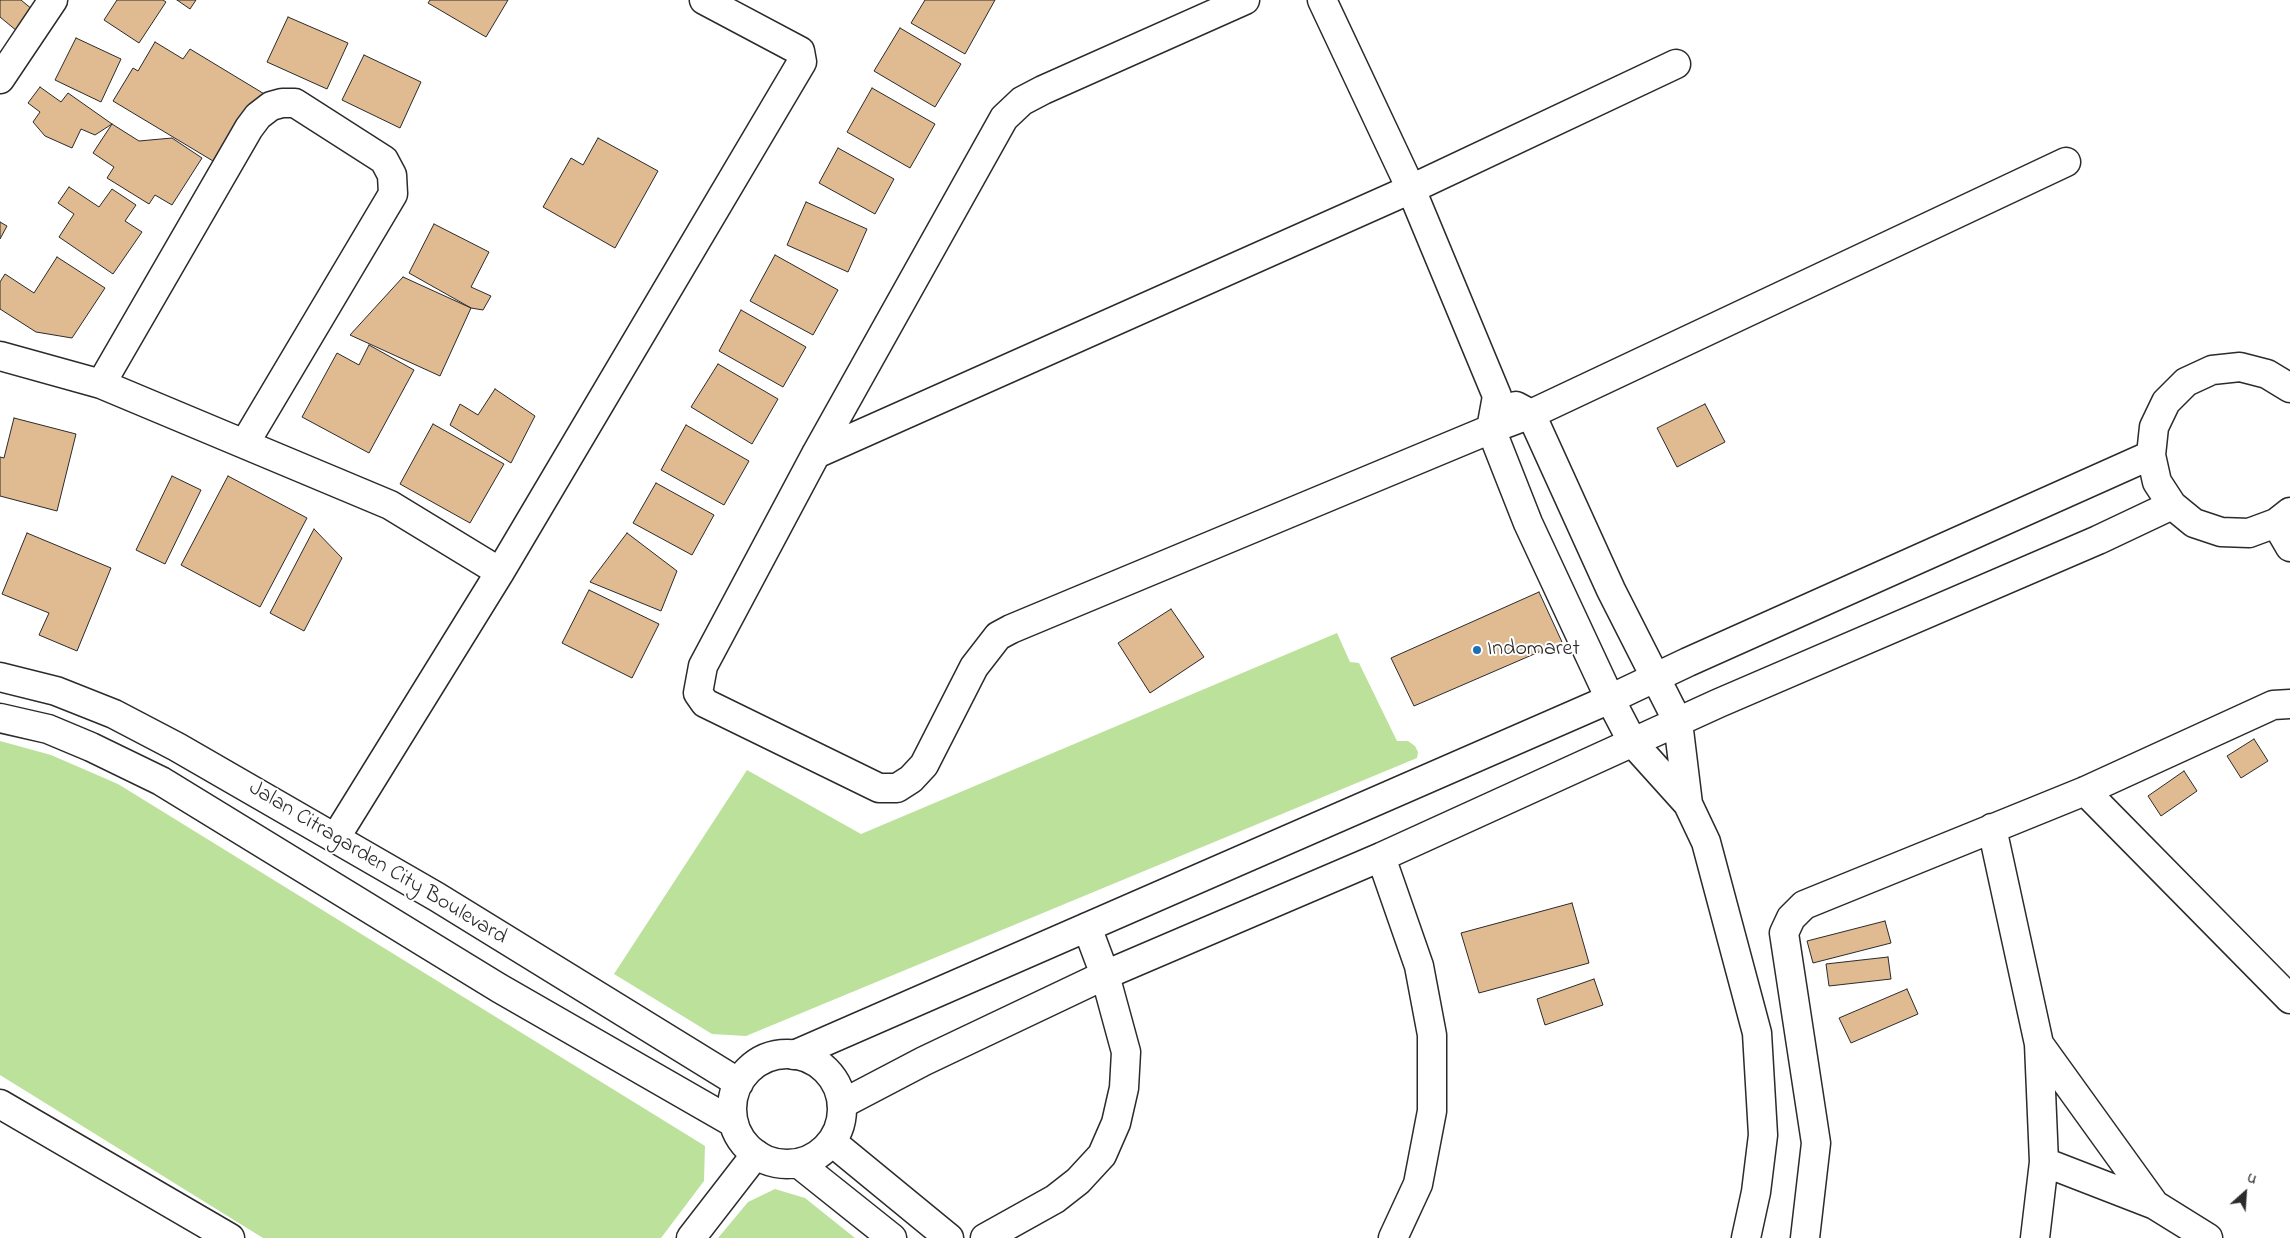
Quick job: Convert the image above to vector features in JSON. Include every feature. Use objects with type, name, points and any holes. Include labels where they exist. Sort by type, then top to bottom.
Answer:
[{"type":"street","points":[[0,79],[54,0]]},
{"type":"street","points":[[336,837],[500,572],[802,62],[800,51],[704,0]]},
{"type":"street","points":[[1245,0],[1043,90],[1022,101],[1004,118],[816,454],[703,666],[698,693],[705,703],[879,788],[897,788],[911,779],[924,765],[974,667],[998,636],[1491,428],[1531,414],[2066,162]]},
{"type":"street","points":[[1322,0],[1411,189],[1497,396],[1491,428],[1528,523],[1610,699],[1633,743],[1688,804],[1706,842],[1758,1033],[1763,1135],[1756,1192],[1746,1238]]},
{"type":"street","points":[[816,454],[1411,189],[1676,64]]},
{"type":"street","points":[[101,384],[258,116],[271,106],[282,103],[295,103],[384,160],[392,175],[393,194],[245,443]]},
{"type":"street","points":[[0,356],[101,384],[390,505],[500,572]]},
{"type":"street","points":[[2290,388],[2267,374],[2240,367],[2212,370],[2186,382],[2166,402],[2162,410],[2154,427],[2151,455],[2157,482],[2172,505],[2194,523],[2220,532],[2249,533],[2283,518],[2290,547]]},
{"type":"street","points":[[1497,396],[1531,414],[1611,590],[1678,722],[1688,804]]},
{"type":"street","points":[[794,1055],[1610,699],[2151,455]]},
{"type":"street","points":[[842,1104],[924,1061],[1105,975],[1381,857],[1678,722],[2098,540],[2172,505]]},
{"type":"street","name":"Jalan Citragarden City Boulevard","points":[[0,677],[56,691],[114,714],[177,747],[336,837],[739,1083]]},
{"type":"street","points":[[1805,1238],[1816,1143],[1784,933],[1791,918],[1804,905],[2084,791],[2274,705],[2290,704]]},
{"type":"street","name":"Jalan Citragarden City Boulevard","points":[[0,718],[48,729],[161,780],[499,988],[734,1123]]},
{"type":"street","points":[[2084,791],[2290,999]]},
{"type":"street","points":[[1992,828],[2039,1044],[2044,1162],[2035,1238]]},
{"type":"street","points":[[1381,857],[1419,966],[1432,1035],[1432,1111],[1418,1184],[1393,1238]]},
{"type":"street","points":[[985,1238],[1055,1199],[1078,1180],[1102,1154],[1116,1122],[1124,1088],[1126,1052],[1105,975],[1087,927]]},
{"type":"street","points":[[2039,1044],[2155,1205]]},
{"type":"street","points":[[794,1055],[812,1060],[826,1070],[838,1086],[842,1104],[840,1127],[832,1142],[819,1154],[798,1163],[771,1162],[756,1154],[746,1146],[734,1123],[734,1096],[739,1083],[748,1071],[759,1062],[776,1056],[794,1055]]},
{"type":"street","points":[[0,1104],[230,1238]]},
{"type":"street","points":[[832,1142],[949,1238]]},
{"type":"street","points":[[690,1238],[756,1154]]},
{"type":"street","points":[[2044,1162],[2155,1205],[2208,1238]]},
{"type":"street","points":[[798,1163],[892,1238]]},
{"type":"green space","points":[[1337,633],[1350,662],[1359,663],[1397,741],[1408,741],[1415,746],[1418,752],[1417,758],[746,1036],[712,1034],[614,974],[747,770],[861,834]]},
{"type":"green space","points":[[0,741],[51,755],[118,784],[705,1146],[704,1181],[661,1238],[263,1238],[0,1075]]},
{"type":"green space","points":[[775,1189],[805,1198],[855,1238],[718,1238],[748,1202]]},
{"type":"building","points":[[0,0],[21,0],[33,10],[17,31],[0,17]]},
{"type":"building","points":[[117,0],[163,0],[166,2],[139,43],[104,20]]},
{"type":"building","points":[[177,0],[196,0],[190,9]]},
{"type":"building","points":[[430,0],[508,0],[486,37],[428,3]]},
{"type":"building","points":[[925,0],[995,0],[965,54],[911,23]]},
{"type":"building","points":[[288,17],[348,43],[327,89],[267,62]]},
{"type":"building","points":[[900,28],[961,64],[935,107],[874,71]]},
{"type":"building","points":[[76,38],[121,59],[101,102],[55,80]]},
{"type":"building","points":[[155,42],[183,59],[190,49],[266,95],[223,167],[113,101],[133,68],[138,71]]},
{"type":"building","points":[[364,55],[421,82],[400,128],[342,100]]},
{"type":"building","points":[[40,87],[61,102],[68,93],[112,124],[95,135],[81,129],[72,148],[45,136],[33,122],[40,112],[28,103]]},
{"type":"building","points":[[872,88],[935,124],[910,168],[847,132]]},
{"type":"building","points":[[112,124],[139,141],[172,138],[202,158],[172,205],[155,195],[149,204],[107,178],[114,167],[93,153]]},
{"type":"building","points":[[598,138],[658,171],[615,248],[543,207],[571,158],[583,165]]},
{"type":"building","points":[[838,148],[894,179],[875,214],[819,183]]},
{"type":"building","points":[[69,187],[99,207],[112,189],[136,205],[125,221],[142,232],[113,274],[59,237],[74,214],[58,203]]},
{"type":"building","points":[[806,202],[867,229],[848,272],[787,245]]},
{"type":"building","points":[[0,222],[7,226],[0,239]]},
{"type":"building","points":[[434,224],[489,252],[471,287],[491,296],[483,310],[471,308],[409,273]]},
{"type":"building","points":[[775,255],[838,290],[813,335],[750,301]]},
{"type":"building","points":[[57,257],[105,288],[72,338],[36,332],[0,309],[0,282],[5,274],[34,293]]},
{"type":"building","points":[[403,277],[471,308],[440,376],[350,335]]},
{"type":"building","points":[[741,310],[806,347],[783,387],[719,351]]},
{"type":"building","points":[[369,345],[414,370],[369,453],[302,417],[337,353],[359,365]]},
{"type":"building","points":[[718,364],[778,399],[752,444],[691,407]]},
{"type":"building","points":[[495,389],[535,416],[511,463],[450,425],[460,404],[478,415]]},
{"type":"building","points":[[1705,404],[1725,442],[1677,467],[1657,428]]},
{"type":"building","points":[[14,418],[76,434],[57,511],[0,496],[0,457],[4,458]]},
{"type":"building","points":[[433,424],[504,464],[470,523],[400,484]]},
{"type":"building","points":[[686,425],[749,461],[724,505],[661,470]]},
{"type":"building","points":[[172,476],[201,490],[165,564],[136,550]]},
{"type":"building","points":[[228,476],[307,518],[260,607],[181,565]]},
{"type":"building","points":[[656,483],[714,515],[692,555],[633,523]]},
{"type":"building","points":[[314,529],[342,558],[304,631],[270,613]]},
{"type":"building","points":[[27,533],[111,568],[77,651],[39,635],[49,613],[2,594]]},
{"type":"building","points":[[627,533],[677,571],[661,611],[590,582]]},
{"type":"building","points":[[589,590],[659,624],[632,678],[562,643]]},
{"type":"building","name":"Indomaret","points":[[1539,592],[1562,642],[1414,706],[1391,658]]},
{"type":"building","points":[[1171,609],[1204,657],[1150,693],[1118,643]]},
{"type":"building","points":[[2254,739],[2268,761],[2241,778],[2227,756]]},
{"type":"building","points":[[2184,771],[2197,791],[2161,816],[2148,796]]},
{"type":"building","points":[[1572,903],[1589,963],[1479,993],[1461,933]]},
{"type":"building","points":[[1885,921],[1891,943],[1813,963],[1807,941]]},
{"type":"building","points":[[1888,957],[1891,979],[1829,986],[1826,964]]},
{"type":"building","points":[[1594,979],[1603,1005],[1545,1025],[1537,999]]},
{"type":"building","points":[[1907,989],[1918,1014],[1851,1043],[1839,1018]]},
{"type":"place","name":"Indomaret","points":[[1477,650]]}]
